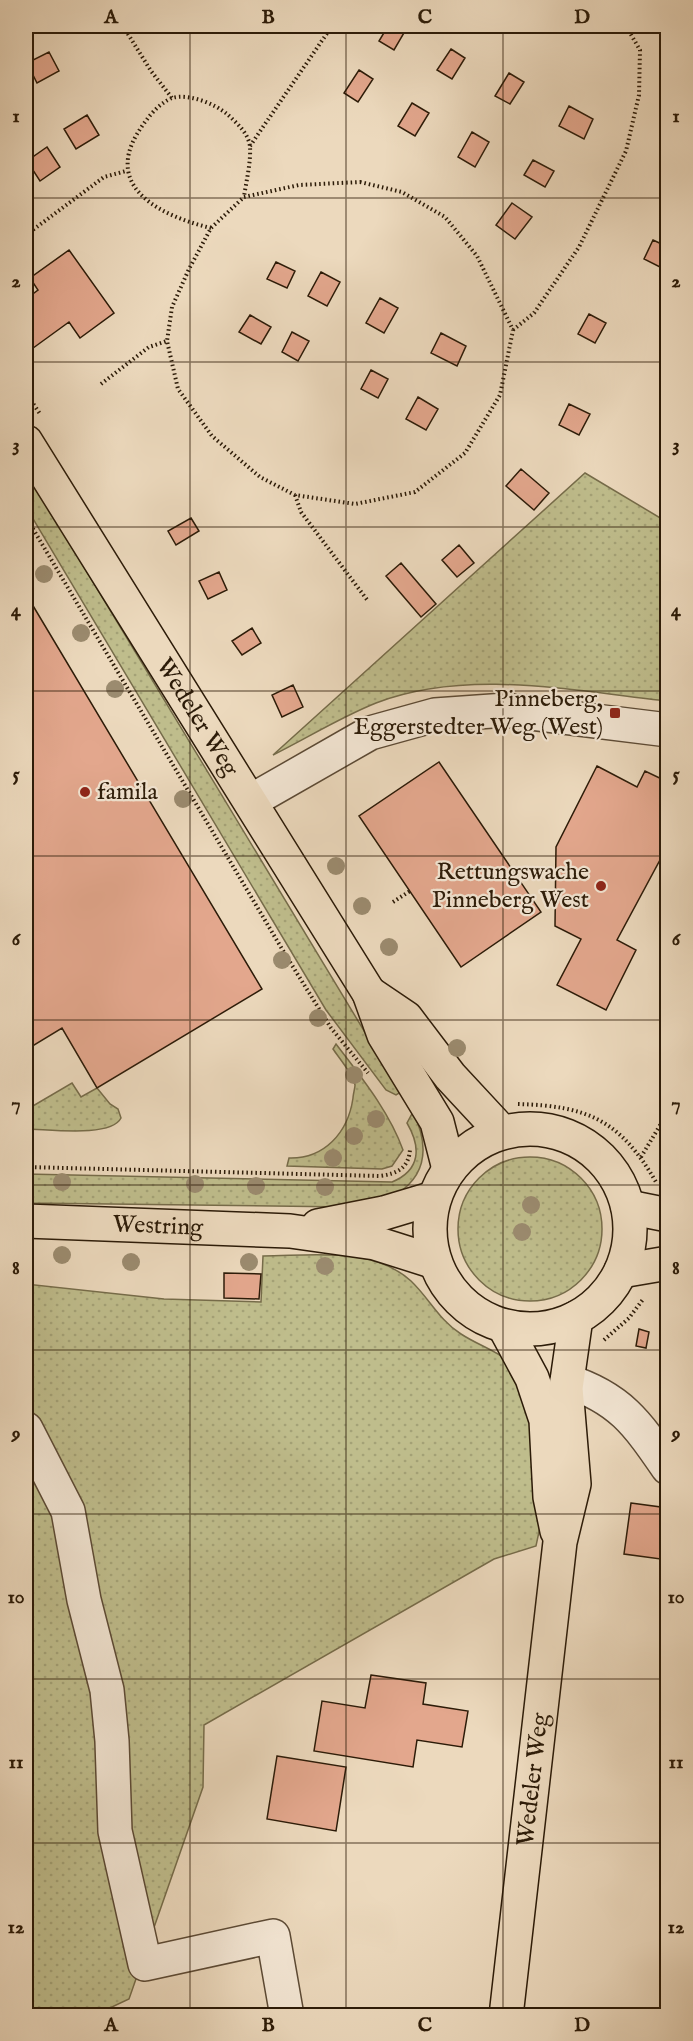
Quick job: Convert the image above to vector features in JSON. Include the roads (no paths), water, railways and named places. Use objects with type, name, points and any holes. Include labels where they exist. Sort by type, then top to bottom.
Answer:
[{"type":"main road","name":"Wedeler Weg","points":[[26,442],[369,993],[384,1035],[437,1122],[449,1168]]},
{"type":"main road","name":"Wedeler Weg","points":[[369,993],[406,1018],[450,1076],[504,1117]]},
{"type":"main road","points":[[504,1117],[535,1128],[567,1135],[595,1152],[616,1177],[628,1207],[630,1240],[621,1271],[603,1298],[576,1318],[541,1329],[504,1326],[474,1313],[450,1291],[435,1262],[429,1230],[434,1198],[449,1168],[504,1117]]},
{"type":"main road","name":"Westring","points":[[290,1231],[384,1213],[434,1198]]},
{"type":"main road","points":[[628,1207],[663,1201]]},
{"type":"main road","name":"Westring","points":[[26,1221],[290,1231],[375,1243],[435,1262]]},
{"type":"main road","points":[[621,1271],[668,1263]]},
{"type":"main road","name":"Wedeler Weg","points":[[506,2016],[560,1542],[574,1484],[567,1381],[576,1318]]},
{"type":"main road","name":"Wedeler Weg","points":[[504,1326],[532,1378],[546,1420],[550,1497],[560,1542]]},
{"type":"street","points":[[251,801],[370,733],[435,715],[506,710],[668,730]]},
{"type":"street","points":[[567,1381],[591,1388],[615,1403],[643,1431],[668,1468]]},
{"type":"street","points":[[26,1429],[68,1511],[84,1600],[107,1690],[112,1741],[115,1831],[145,1964],[273,1936],[287,2016]]},
{"type":"place","name":"Pinneberg, Eggerstedter Weg (West)","points":[[615,713]]},
{"type":"place","name":"famila","points":[[85,792]]},
{"type":"place","name":"Rettungswache Pinneberg West","points":[[601,886]]}]
